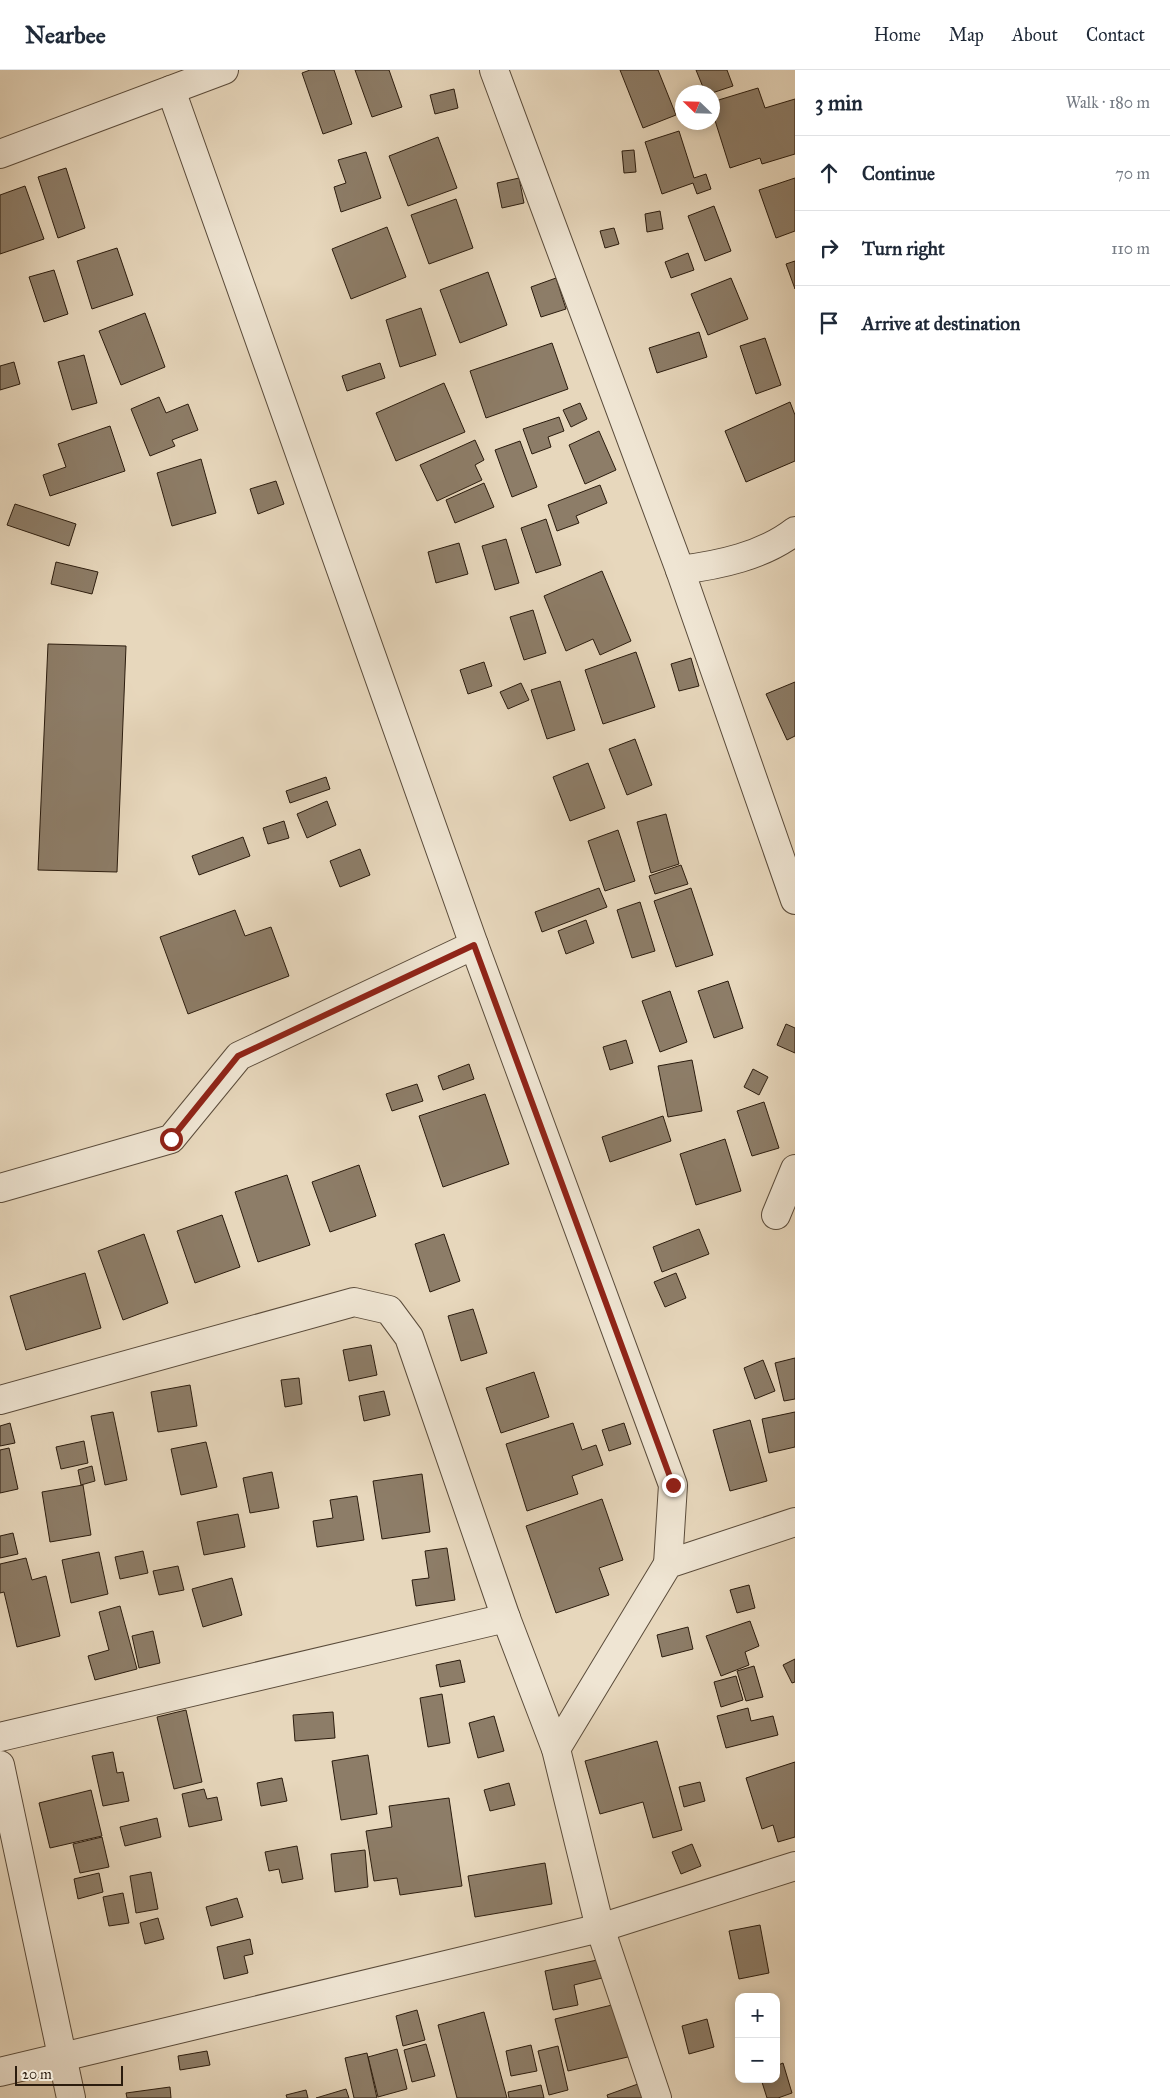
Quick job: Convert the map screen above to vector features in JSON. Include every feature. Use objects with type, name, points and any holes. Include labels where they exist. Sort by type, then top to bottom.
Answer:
[{"type":"street","points":[[0,154],[224,70]]},
{"type":"street","points":[[494,70],[680,570],[795,900]]},
{"type":"street","points":[[172,90],[474,945],[673,1485],[668,1564],[556,1749]]},
{"type":"street","points":[[680,570],[707,567],[747,556],[781,541],[795,531]]},
{"type":"street","points":[[0,1188],[171,1139],[238,1056],[474,945]]},
{"type":"street","points":[[776,1215],[795,1169]]},
{"type":"street","points":[[0,1400],[354,1302],[389,1310],[409,1338],[506,1618],[556,1749],[600,1928],[657,2098]]},
{"type":"street","points":[[668,1564],[795,1522]]},
{"type":"street","points":[[0,1737],[506,1618]]},
{"type":"street","points":[[0,1765],[72,2098]]},
{"type":"street","points":[[0,2072],[600,1928],[795,1866]]},
{"type":"building","points":[[310,70],[334,70],[352,124],[323,134],[302,73]]},
{"type":"building","points":[[355,70],[389,70],[402,107],[372,117]]},
{"type":"building","points":[[620,70],[658,70],[675,112],[675,115],[643,128]]},
{"type":"building","points":[[696,70],[727,70],[733,86],[720,90],[720,85],[702,85]]},
{"type":"building","points":[[758,88],[765,108],[795,99],[795,154],[762,164],[760,158],[730,168],[718,130],[720,130],[720,100]]},
{"type":"building","points":[[454,89],[458,108],[435,114],[430,95]]},
{"type":"building","points":[[679,131],[694,178],[706,174],[711,189],[697,194],[693,183],[662,194],[645,142]]},
{"type":"building","points":[[438,137],[457,188],[408,206],[389,156]]},
{"type":"building","points":[[634,150],[636,172],[624,173],[622,151]]},
{"type":"building","points":[[366,152],[381,198],[341,212],[334,187],[346,183],[338,160]]},
{"type":"building","points":[[66,168],[85,228],[58,238],[38,177]]},
{"type":"building","points":[[519,178],[524,203],[502,208],[497,183]]},
{"type":"building","points":[[795,178],[795,231],[776,238],[759,190]]},
{"type":"building","points":[[25,186],[44,239],[0,254],[0,195]]},
{"type":"building","points":[[456,199],[473,248],[429,264],[411,215]]},
{"type":"building","points":[[714,206],[731,251],[705,261],[688,216]]},
{"type":"building","points":[[660,211],[663,229],[647,232],[645,214]]},
{"type":"building","points":[[387,227],[406,277],[351,299],[332,249]]},
{"type":"building","points":[[614,228],[619,244],[605,248],[600,231]]},
{"type":"building","points":[[117,248],[133,295],[92,309],[77,261]]},
{"type":"building","points":[[688,253],[694,270],[671,278],[665,262]]},
{"type":"building","points":[[795,261],[795,289],[786,264]]},
{"type":"building","points":[[54,270],[68,314],[44,322],[29,277]]},
{"type":"building","points":[[488,272],[507,325],[460,343],[440,290]]},
{"type":"building","points":[[556,278],[566,309],[541,317],[531,287]]},
{"type":"building","points":[[731,278],[748,319],[708,335],[691,294]]},
{"type":"building","points":[[421,308],[436,355],[400,367],[386,320]]},
{"type":"building","points":[[145,313],[165,367],[121,385],[99,331]]},
{"type":"building","points":[[699,332],[707,357],[657,373],[649,348]]},
{"type":"building","points":[[765,338],[781,385],[756,394],[740,346]]},
{"type":"building","points":[[552,343],[568,389],[486,418],[470,371]]},
{"type":"building","points":[[84,355],[97,403],[72,410],[58,362]]},
{"type":"building","points":[[14,362],[20,384],[0,390],[0,366]]},
{"type":"building","points":[[380,363],[385,378],[347,391],[342,376]]},
{"type":"building","points":[[444,383],[465,432],[396,461],[376,413]]},
{"type":"building","points":[[159,397],[166,413],[188,404],[198,430],[172,440],[175,446],[150,456],[131,409]]},
{"type":"building","points":[[790,402],[795,415],[795,461],[746,482],[725,431]]},
{"type":"building","points":[[580,403],[587,419],[571,427],[563,410]]},
{"type":"building","points":[[559,417],[564,431],[548,437],[551,447],[532,454],[523,429]]},
{"type":"building","points":[[110,426],[125,471],[50,496],[43,475],[66,467],[58,444]]},
{"type":"building","points":[[599,431],[616,470],[585,484],[569,445]]},
{"type":"building","points":[[475,440],[484,460],[475,465],[482,480],[437,501],[420,465]]},
{"type":"building","points":[[520,441],[537,487],[512,497],[495,450]]},
{"type":"building","points":[[201,459],[216,513],[172,526],[157,473]]},
{"type":"building","points":[[276,481],[284,504],[258,514],[250,489]]},
{"type":"building","points":[[484,483],[494,507],[455,523],[446,500]]},
{"type":"building","points":[[600,485],[607,503],[576,516],[579,523],[557,531],[548,505]]},
{"type":"building","points":[[15,504],[76,524],[69,546],[7,525]]},
{"type":"building","points":[[546,519],[561,565],[536,573],[521,528]]},
{"type":"building","points":[[506,539],[519,583],[495,590],[482,546]]},
{"type":"building","points":[[459,543],[468,574],[436,583],[428,552]]},
{"type":"building","points":[[56,562],[98,572],[92,594],[51,584]]},
{"type":"building","points":[[602,571],[631,641],[600,655],[593,639],[566,651],[544,596]]},
{"type":"building","points":[[533,610],[546,653],[524,660],[510,617]]},
{"type":"building","points":[[48,644],[126,646],[117,872],[38,870]]},
{"type":"building","points":[[636,652],[655,707],[603,724],[585,670]]},
{"type":"building","points":[[691,658],[699,686],[679,691],[671,664]]},
{"type":"building","points":[[484,662],[492,686],[468,694],[460,670]]},
{"type":"building","points":[[560,681],[575,730],[547,739],[531,690]]},
{"type":"building","points":[[795,682],[795,736],[787,740],[766,694]]},
{"type":"building","points":[[521,683],[529,700],[508,709],[500,692]]},
{"type":"building","points":[[635,739],[652,785],[627,795],[609,749]]},
{"type":"building","points":[[588,763],[605,808],[570,821],[553,777]]},
{"type":"building","points":[[326,777],[330,789],[290,803],[286,791]]},
{"type":"building","points":[[327,801],[336,825],[307,838],[297,814]]},
{"type":"building","points":[[666,814],[679,864],[651,873],[637,822]]},
{"type":"building","points":[[284,821],[289,838],[268,844],[263,828]]},
{"type":"building","points":[[618,830],[635,881],[605,891],[588,841]]},
{"type":"building","points":[[243,837],[250,856],[199,875],[192,856]]},
{"type":"building","points":[[360,849],[370,875],[340,887],[330,861]]},
{"type":"building","points":[[681,865],[688,884],[655,894],[649,876]]},
{"type":"building","points":[[599,888],[607,907],[542,932],[535,912]]},
{"type":"building","points":[[691,888],[713,955],[676,967],[654,901]]},
{"type":"building","points":[[640,902],[655,951],[632,958],[617,910]]},
{"type":"building","points":[[235,910],[245,936],[271,927],[289,976],[188,1014],[160,937]]},
{"type":"building","points":[[586,920],[594,943],[566,954],[558,931]]},
{"type":"building","points":[[728,981],[743,1028],[714,1038],[698,991]]},
{"type":"building","points":[[670,991],[687,1042],[660,1052],[642,1001]]},
{"type":"building","points":[[786,1024],[795,1028],[795,1053],[777,1045]]},
{"type":"building","points":[[626,1040],[633,1063],[610,1070],[603,1047]]},
{"type":"building","points":[[692,1060],[702,1111],[668,1117],[658,1066]]},
{"type":"building","points":[[469,1064],[474,1079],[443,1090],[438,1076]]},
{"type":"building","points":[[753,1069],[768,1077],[759,1095],[744,1087]]},
{"type":"building","points":[[417,1084],[423,1101],[392,1111],[386,1094]]},
{"type":"building","points":[[485,1094],[509,1164],[443,1187],[419,1116]]},
{"type":"building","points":[[764,1102],[779,1148],[752,1156],[737,1111]]},
{"type":"building","points":[[663,1116],[671,1141],[610,1162],[602,1137]]},
{"type":"building","points":[[725,1139],[741,1191],[696,1205],[680,1154]]},
{"type":"building","points":[[359,1165],[376,1216],[330,1232],[312,1182]]},
{"type":"building","points":[[287,1175],[310,1245],[258,1262],[235,1192]]},
{"type":"building","points":[[222,1215],[240,1267],[195,1283],[177,1231]]},
{"type":"building","points":[[699,1229],[709,1254],[662,1272],[653,1247]]},
{"type":"building","points":[[144,1234],[168,1303],[123,1320],[98,1251]]},
{"type":"building","points":[[444,1234],[460,1281],[430,1292],[415,1244]]},
{"type":"building","points":[[85,1273],[101,1328],[26,1350],[10,1296]]},
{"type":"building","points":[[676,1273],[686,1298],[665,1307],[654,1282]]},
{"type":"building","points":[[473,1309],[487,1353],[461,1361],[448,1316]]},
{"type":"building","points":[[371,1345],[377,1375],[349,1381],[343,1350]]},
{"type":"building","points":[[795,1358],[795,1399],[784,1401],[775,1363]]},
{"type":"building","points":[[763,1360],[775,1391],[755,1399],[744,1368]]},
{"type":"building","points":[[534,1372],[549,1417],[501,1433],[486,1388]]},
{"type":"building","points":[[299,1378],[302,1404],[285,1407],[281,1380]]},
{"type":"building","points":[[190,1385],[197,1426],[158,1432],[151,1392]]},
{"type":"building","points":[[384,1391],[390,1415],[364,1421],[359,1396]]},
{"type":"building","points":[[113,1412],[127,1480],[105,1485],[91,1416]]},
{"type":"building","points":[[795,1412],[795,1447],[769,1453],[762,1419]]},
{"type":"building","points":[[750,1420],[767,1481],[730,1491],[713,1430]]},
{"type":"building","points":[[10,1423],[15,1443],[0,1446],[0,1426]]},
{"type":"building","points":[[573,1423],[582,1450],[596,1445],[603,1465],[572,1476],[578,1494],[527,1511],[506,1444]]},
{"type":"building","points":[[624,1423],[631,1444],[609,1451],[602,1430]]},
{"type":"building","points":[[84,1441],[88,1463],[61,1469],[56,1447]]},
{"type":"building","points":[[206,1442],[217,1487],[181,1495],[171,1449]]},
{"type":"building","points":[[9,1448],[18,1489],[0,1493],[0,1450]]},
{"type":"building","points":[[92,1466],[95,1481],[81,1485],[78,1470]]},
{"type":"building","points":[[272,1472],[279,1508],[250,1513],[243,1478]]},
{"type":"building","points":[[422,1474],[430,1532],[382,1539],[373,1481]]},
{"type":"building","points":[[83,1485],[91,1535],[50,1542],[42,1492]]},
{"type":"building","points":[[357,1496],[364,1540],[317,1547],[313,1521],[333,1518],[330,1500]]},
{"type":"building","points":[[602,1499],[623,1560],[599,1568],[609,1595],[556,1613],[526,1526]]},
{"type":"building","points":[[238,1514],[245,1547],[204,1555],[197,1522]]},
{"type":"building","points":[[13,1533],[18,1554],[0,1558],[0,1536]]},
{"type":"building","points":[[447,1548],[455,1600],[416,1606],[412,1580],[429,1578],[425,1551]]},
{"type":"building","points":[[143,1551],[148,1573],[120,1579],[115,1557]]},
{"type":"building","points":[[99,1552],[108,1594],[71,1603],[62,1560]]},
{"type":"building","points":[[26,1558],[32,1580],[46,1576],[60,1636],[17,1647],[4,1592],[0,1593],[0,1564]]},
{"type":"building","points":[[178,1566],[184,1590],[159,1595],[153,1571]]},
{"type":"building","points":[[232,1578],[242,1615],[203,1627],[192,1589]]},
{"type":"building","points":[[749,1585],[755,1608],[737,1613],[730,1590]]},
{"type":"building","points":[[120,1606],[137,1669],[95,1680],[88,1656],[109,1650],[99,1612]]},
{"type":"building","points":[[750,1621],[759,1646],[745,1652],[749,1665],[721,1676],[706,1636]]},
{"type":"building","points":[[688,1627],[693,1649],[662,1657],[657,1635]]},
{"type":"building","points":[[153,1631],[160,1663],[139,1668],[132,1636]]},
{"type":"building","points":[[795,1659],[795,1682],[792,1683],[783,1665]]},
{"type":"building","points":[[460,1660],[465,1682],[440,1687],[436,1665]]},
{"type":"building","points":[[754,1666],[763,1697],[746,1701],[737,1671]]},
{"type":"building","points":[[736,1676],[743,1700],[721,1707],[714,1682]]},
{"type":"building","points":[[442,1694],[450,1743],[428,1747],[420,1698]]},
{"type":"building","points":[[748,1708],[751,1721],[773,1716],[778,1735],[726,1748],[717,1716]]},
{"type":"building","points":[[186,1710],[202,1782],[174,1789],[157,1717]]},
{"type":"building","points":[[333,1712],[335,1738],[295,1741],[293,1715]]},
{"type":"building","points":[[494,1716],[504,1751],[478,1758],[469,1723]]},
{"type":"building","points":[[657,1741],[682,1830],[653,1838],[643,1802],[600,1814],[585,1761]]},
{"type":"building","points":[[113,1752],[117,1773],[123,1772],[129,1801],[103,1806],[92,1756]]},
{"type":"building","points":[[368,1755],[377,1814],[341,1820],[332,1761]]},
{"type":"building","points":[[795,1762],[795,1837],[778,1842],[773,1825],[762,1829],[746,1778]]},
{"type":"building","points":[[282,1778],[287,1801],[261,1806],[257,1783]]},
{"type":"building","points":[[700,1782],[705,1801],[684,1807],[679,1787]]},
{"type":"building","points":[[509,1783],[515,1805],[490,1811],[484,1790]]},
{"type":"building","points":[[204,1789],[207,1799],[217,1797],[222,1820],[189,1827],[182,1794]]},
{"type":"building","points":[[91,1790],[102,1836],[50,1848],[39,1803]]},
{"type":"building","points":[[449,1798],[462,1886],[400,1895],[397,1878],[374,1881],[366,1831],[392,1827],[389,1806]]},
{"type":"building","points":[[157,1818],[161,1837],[125,1846],[120,1827]]},
{"type":"building","points":[[102,1837],[109,1867],[80,1873],[73,1844]]},
{"type":"building","points":[[692,1844],[701,1866],[681,1874],[672,1852]]},
{"type":"building","points":[[297,1846],[303,1879],[282,1883],[279,1869],[269,1871],[265,1852]]},
{"type":"building","points":[[365,1850],[368,1887],[335,1892],[331,1854]]},
{"type":"building","points":[[545,1863],[552,1904],[475,1917],[468,1876]]},
{"type":"building","points":[[151,1872],[158,1909],[136,1913],[130,1876]]},
{"type":"building","points":[[99,1873],[103,1892],[78,1899],[74,1879]]},
{"type":"building","points":[[123,1893],[129,1923],[109,1926],[103,1897]]},
{"type":"building","points":[[237,1898],[243,1917],[211,1926],[206,1907]]},
{"type":"building","points":[[158,1918],[164,1939],[145,1944],[140,1923]]},
{"type":"building","points":[[760,1925],[769,1973],[739,1979],[729,1931]]},
{"type":"building","points":[[250,1939],[253,1954],[244,1956],[248,1973],[224,1979],[217,1947]]},
{"type":"building","points":[[602,1959],[606,1977],[574,1985],[578,2005],[553,2010],[545,1971]]},
{"type":"building","points":[[620,2003],[632,2056],[568,2071],[555,2019]]},
{"type":"building","points":[[417,2010],[425,2040],[403,2046],[396,2016]]},
{"type":"building","points":[[484,2012],[507,2098],[457,2098],[438,2025]]},
{"type":"building","points":[[707,2019],[714,2047],[689,2054],[682,2026]]},
{"type":"building","points":[[426,2044],[435,2076],[412,2082],[404,2050]]},
{"type":"building","points":[[531,2045],[537,2071],[511,2076],[506,2051]]},
{"type":"building","points":[[558,2046],[568,2090],[549,2095],[538,2051]]},
{"type":"building","points":[[397,2049],[407,2089],[378,2097],[368,2057]]},
{"type":"building","points":[[207,2051],[210,2065],[180,2070],[178,2056]]},
{"type":"building","points":[[367,2053],[377,2098],[354,2098],[345,2058]]},
{"type":"building","points":[[783,2063],[792,2093],[778,2098],[767,2098],[762,2083],[780,2083],[780,2064]]},
{"type":"building","points":[[638,2084],[642,2098],[608,2098],[607,2095]]},
{"type":"building","points":[[541,2085],[544,2098],[509,2098],[508,2092]]},
{"type":"building","points":[[170,2087],[171,2098],[127,2098],[126,2093]]},
{"type":"building","points":[[346,2089],[349,2098],[316,2098]]},
{"type":"building","points":[[306,2090],[308,2098],[287,2098],[286,2095]]},
{"type":"route","points":[[171,1139],[238,1056],[474,945],[673,1485]]}]
